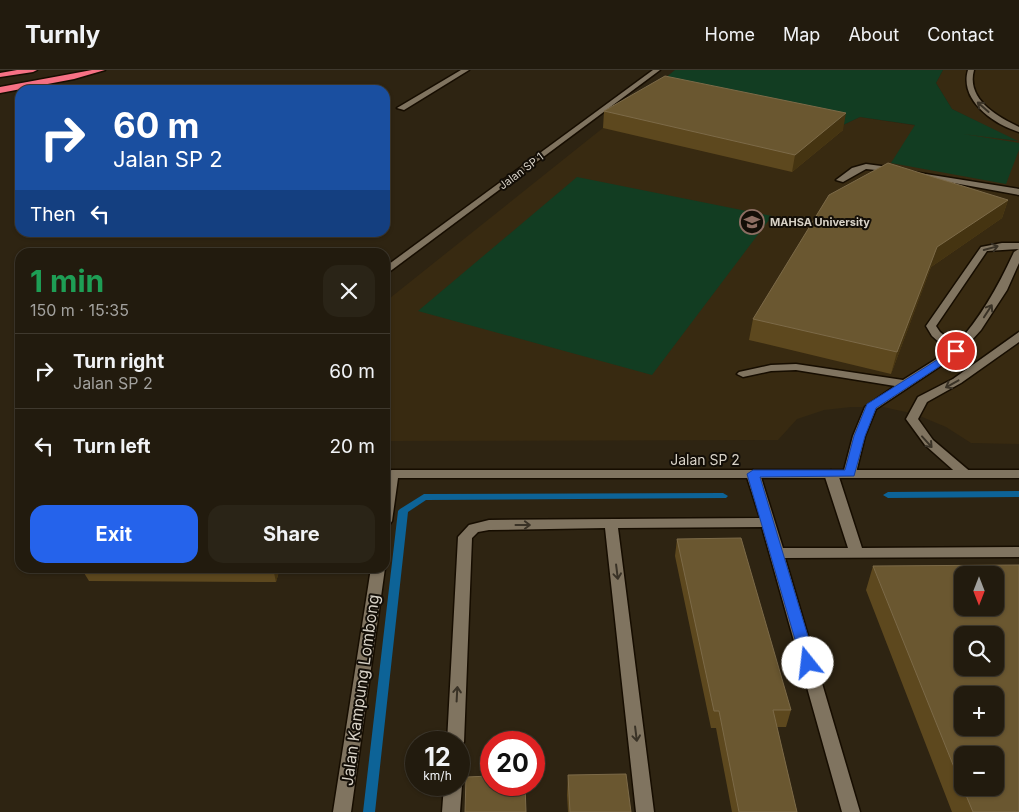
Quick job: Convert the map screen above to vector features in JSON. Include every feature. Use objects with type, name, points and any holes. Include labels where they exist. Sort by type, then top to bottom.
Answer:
[{"type":"highway","points":[[0,75],[33,70]]},
{"type":"highway","points":[[45,85],[100,70]]},
{"type":"highway","points":[[0,82],[43,72]]},
{"type":"highway","points":[[27,85],[82,75]]},
{"type":"highway","points":[[0,90],[15,87]]},
{"type":"highway","points":[[0,97],[15,93]]},
{"type":"street","points":[[401,108],[466,70]]},
{"type":"street","name":"Jalan SP 1","points":[[390,268],[657,70]]},
{"type":"street","points":[[971,70],[967,79],[969,89],[977,102],[992,115],[1019,130]]},
{"type":"street","points":[[840,180],[860,166],[868,165],[1019,192]]},
{"type":"street","points":[[956,351],[936,334],[931,326],[984,249],[1019,246]]},
{"type":"street","points":[[850,474],[859,436],[871,407],[956,351],[977,328],[1002,290],[1019,252]]},
{"type":"street","points":[[966,474],[933,448],[921,435],[912,419],[922,400],[957,381],[1015,340],[1019,335]]},
{"type":"street","points":[[743,374],[772,368],[796,368],[904,384]]},
{"type":"street","name":"Jalan SP 2","points":[[390,474],[1019,474]]},
{"type":"street","points":[[753,474],[851,812]]},
{"type":"street","points":[[831,474],[857,553]]},
{"type":"street","points":[[456,731],[465,537],[474,528],[489,525],[768,522]]},
{"type":"street","points":[[611,524],[645,812]]},
{"type":"street","points":[[777,553],[1019,552]]},
{"type":"street","name":"Jalan Kampung Lombong","points":[[342,812],[377,573]]},
{"type":"street","points":[[451,812],[452,796]]},
{"type":"shaded area","name":"MAHSA University","points":[[943,70],[1019,70],[1019,444],[971,443],[946,427],[915,414],[883,407],[851,407],[824,410],[797,419],[778,440],[390,441],[390,298],[653,88],[843,125],[860,117],[1016,141],[952,109],[936,83]]},
{"type":"green space","points":[[675,70],[943,70],[936,83],[952,109],[1018,141],[963,134],[1019,143],[1019,150],[1006,184],[891,163],[915,125],[860,117],[843,125],[653,88]]},
{"type":"green space","points":[[577,177],[772,216],[652,375],[418,311]]},
{"type":"building","points":[[665,76],[846,113],[795,155],[604,111]]},
{"type":"building","points":[[888,163],[1008,200],[937,247],[897,352],[753,319],[829,195]]},
{"type":"building","points":[[741,538],[791,710],[773,710],[797,812],[739,812],[719,711],[714,711],[677,539]]},
{"type":"building","points":[[1019,565],[1019,812],[973,812],[966,796],[1004,796],[1004,746],[954,746],[954,767],[873,566]]},
{"type":"building","points":[[626,774],[631,812],[570,812],[568,775]]},
{"type":"building","points":[[480,776],[480,796],[525,796],[526,812],[465,812],[465,796],[470,796],[470,777]]},
{"type":"waterway","points":[[888,495],[1019,494]]},
{"type":"waterway","points":[[369,812],[403,511],[424,497],[723,496]]},
{"type":"place","name":"MAHSA University","points":[[752,222]]},
{"type":"route","points":[[808,663],[753,474],[850,474],[859,436],[871,407],[956,351]]}]
